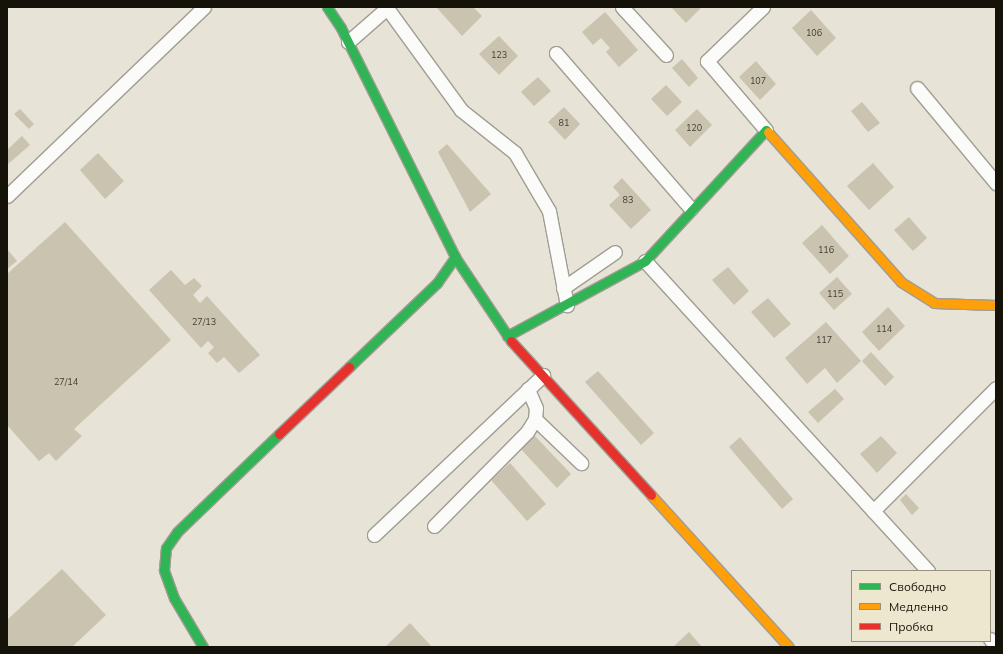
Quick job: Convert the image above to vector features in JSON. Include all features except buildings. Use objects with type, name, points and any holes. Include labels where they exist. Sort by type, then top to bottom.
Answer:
[{"type":"street","points":[[7,196],[204,7]]},
{"type":"street","points":[[327,7],[348,42],[455,257],[507,336],[789,647]]},
{"type":"street","points":[[348,42],[388,7],[461,110],[515,153],[549,211],[567,305]]},
{"type":"street","points":[[622,7],[666,55]]},
{"type":"street","points":[[763,7],[707,61],[901,282],[934,303],[996,305]]},
{"type":"street","points":[[556,53],[691,209]]},
{"type":"street","points":[[917,88],[996,183]]},
{"type":"street","points":[[507,336],[567,305],[645,261],[691,209],[766,130]]},
{"type":"street","points":[[563,288],[615,252]]},
{"type":"street","points":[[203,647],[174,598],[164,570],[166,548],[177,532],[437,283],[455,257]]},
{"type":"street","points":[[645,261],[927,570]]},
{"type":"street","points":[[374,535],[543,376]]},
{"type":"street","points":[[873,511],[996,388]]},
{"type":"street","points":[[434,526],[527,432],[535,419],[536,408],[528,389]]},
{"type":"street","points":[[535,419],[581,463]]},
{"type":"traffic: fast","points":[[327,7],[341,28],[455,257],[511,341]]},
{"type":"traffic: fast","points":[[507,336],[645,261],[766,130],[768,132]]},
{"type":"traffic: fast","points":[[349,367],[437,283],[455,257]]},
{"type":"traffic: fast","points":[[203,647],[174,598],[164,570],[166,548],[177,532],[279,434]]},
{"type":"traffic: slow","points":[[768,132],[901,282],[934,303],[996,305]]},
{"type":"traffic: slow","points":[[651,495],[789,647]]},
{"type":"traffic: jam","points":[[511,341],[651,495]]},
{"type":"traffic: jam","points":[[279,434],[349,367]]}]
